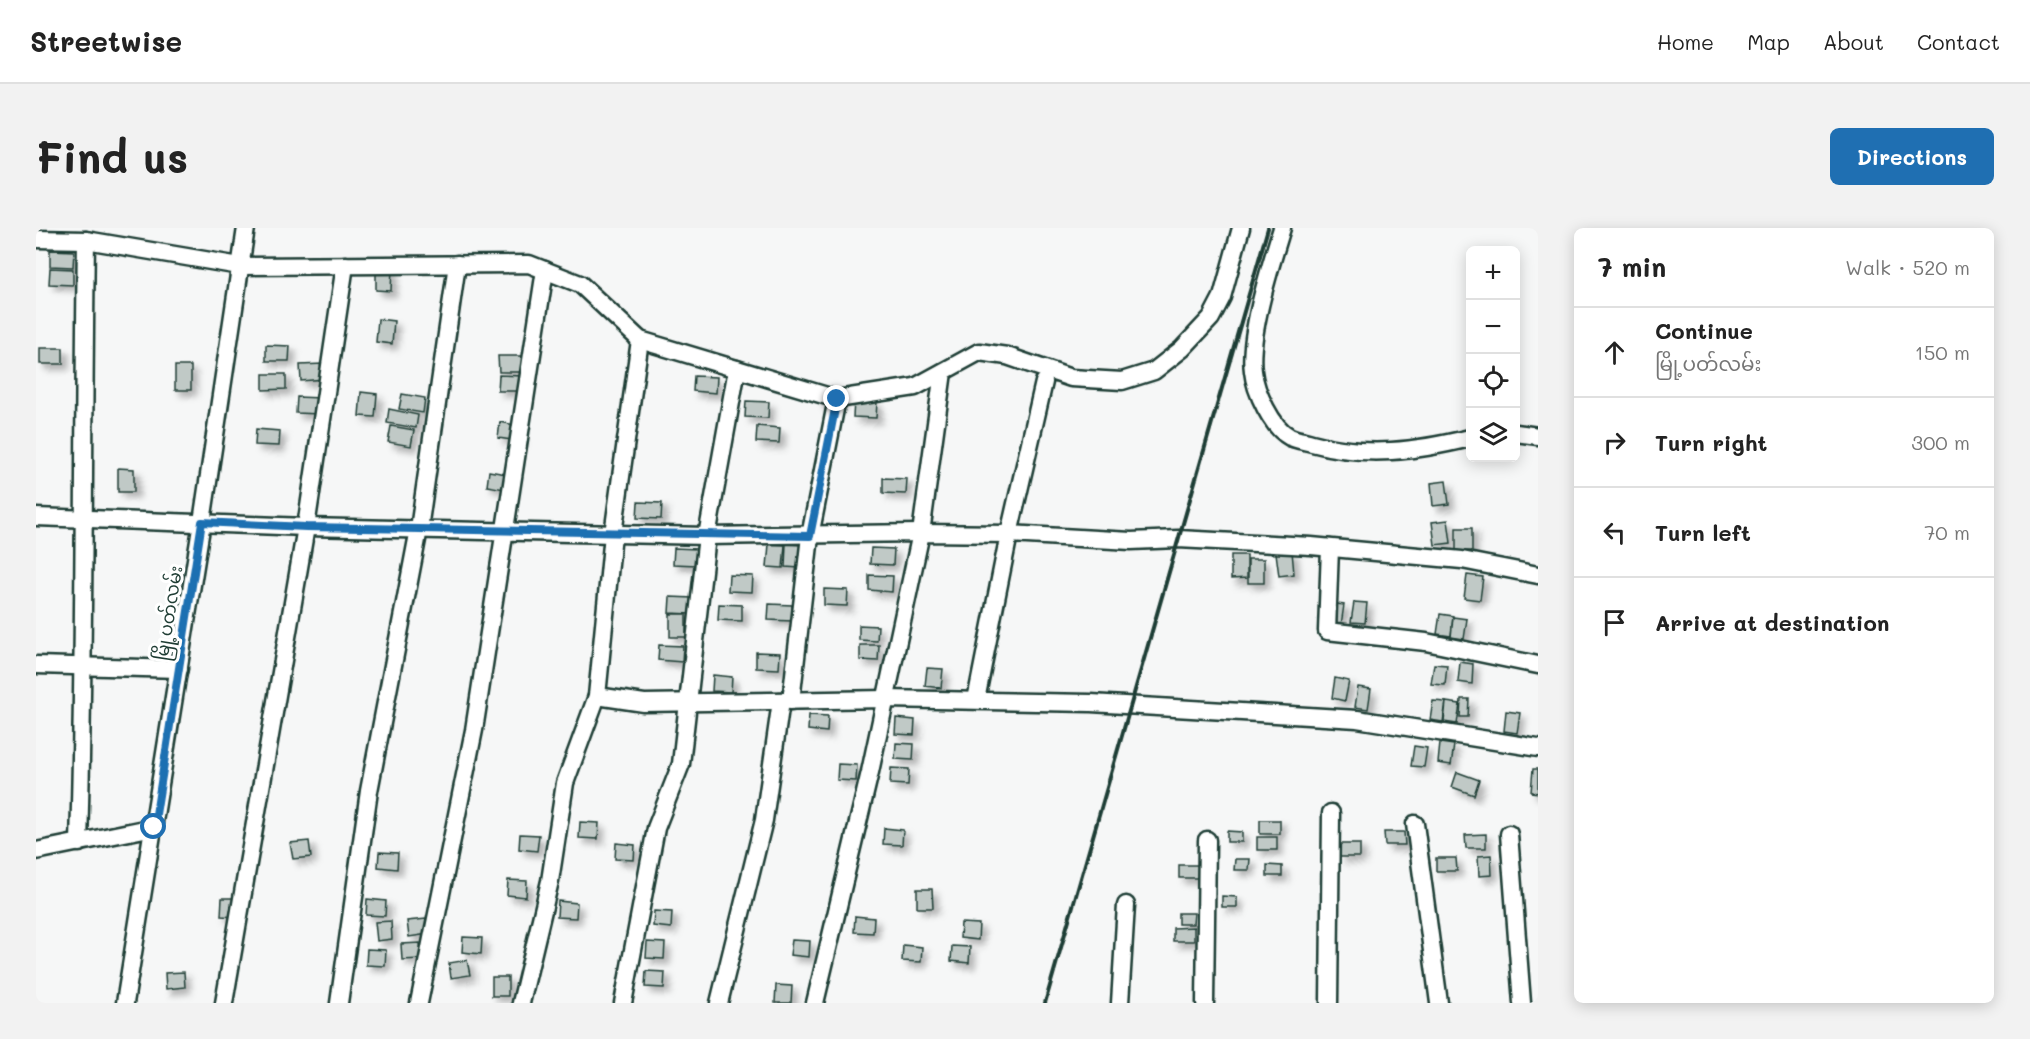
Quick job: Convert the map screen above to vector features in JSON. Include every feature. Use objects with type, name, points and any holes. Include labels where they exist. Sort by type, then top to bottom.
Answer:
[{"type":"street","name":"မြို့ပတ်လမ်း","points":[[125,1003],[202,522],[246,228]]},
{"type":"street","points":[[36,239],[86,240],[240,266],[529,264],[580,284],[640,340],[837,399],[915,387],[980,352],[1007,356],[1071,378],[1122,381],[1155,371],[1182,349],[1210,318],[1222,297],[1241,228]]},
{"type":"street","points":[[1282,228],[1255,330],[1253,371],[1267,414],[1289,437],[1328,447],[1376,453],[1427,448],[1466,439]]},
{"type":"street","points":[[79,843],[84,666],[82,518],[86,240]]},
{"type":"street","points":[[339,1003],[369,791],[419,529],[457,264]]},
{"type":"street","points":[[224,1003],[306,527],[345,265]]},
{"type":"street","points":[[419,1003],[474,730],[545,270]]},
{"type":"street","points":[[521,1003],[550,881],[565,783],[597,696],[613,534],[640,340]]},
{"type":"street","points":[[623,1003],[656,828],[681,764],[706,536],[737,369]]},
{"type":"street","points":[[815,1003],[886,699],[921,533],[943,372]]},
{"type":"street","points":[[976,700],[1009,534],[1044,382]]},
{"type":"street","points":[[719,1003],[764,820],[786,701],[810,536],[837,399]]},
{"type":"street","points":[[1520,434],[1538,436]]},
{"type":"street","points":[[36,517],[306,527],[706,536],[921,533],[1009,534],[1131,541],[1178,539],[1330,548],[1462,560],[1538,575]]},
{"type":"street","points":[[1330,548],[1327,631],[1426,642],[1538,665]]},
{"type":"street","points":[[36,665],[179,669]]},
{"type":"street","points":[[597,696],[644,704],[886,699],[1091,704],[1357,719],[1538,748]]},
{"type":"street","points":[[1329,1003],[1331,813]]},
{"type":"street","points":[[1415,824],[1439,1003]]},
{"type":"street","points":[[36,851],[154,827]]},
{"type":"street","points":[[1509,834],[1522,1003]]},
{"type":"street","points":[[1205,1003],[1207,840]]},
{"type":"street","points":[[1120,1003],[1126,905]]},
{"type":"building","points":[[50,250],[74,251],[73,267],[50,266]]},
{"type":"building","points":[[376,267],[392,267],[391,291],[376,290]]},
{"type":"building","points":[[50,268],[73,269],[73,285],[49,284]]},
{"type":"building","points":[[378,319],[394,321],[392,344],[376,342]]},
{"type":"building","points":[[266,345],[290,346],[289,361],[266,361]]},
{"type":"building","points":[[40,348],[63,348],[63,364],[40,364]]},
{"type":"building","points":[[498,356],[522,356],[522,372],[499,372]]},
{"type":"building","points":[[323,364],[324,379],[301,381],[300,365]]},
{"type":"building","points":[[175,366],[191,366],[191,390],[175,390]]},
{"type":"building","points":[[263,374],[286,374],[286,389],[263,390]]},
{"type":"building","points":[[499,375],[522,376],[522,391],[498,391]]},
{"type":"building","points":[[694,376],[717,377],[716,393],[693,391]]},
{"type":"building","points":[[361,392],[377,394],[375,417],[359,416]]},
{"type":"building","points":[[402,394],[425,398],[423,413],[399,409]]},
{"type":"building","points":[[297,397],[321,398],[320,414],[296,413]]},
{"type":"building","points":[[746,401],[769,402],[768,418],[745,417]]},
{"type":"building","points":[[854,401],[877,402],[876,418],[853,417]]},
{"type":"building","points":[[389,409],[418,415],[416,428],[387,423]]},
{"type":"building","points":[[500,422],[520,426],[519,441],[498,438]]},
{"type":"building","points":[[391,426],[414,430],[411,446],[388,442]]},
{"type":"building","points":[[757,426],[780,428],[779,443],[756,442]]},
{"type":"building","points":[[256,429],[280,431],[279,446],[255,445]]},
{"type":"building","points":[[118,468],[134,469],[134,492],[118,492]]},
{"type":"building","points":[[489,471],[512,475],[510,490],[487,486]]},
{"type":"building","points":[[883,478],[907,479],[906,494],[883,493]]},
{"type":"building","points":[[1446,481],[1449,504],[1433,506],[1431,483]]},
{"type":"building","points":[[638,502],[662,503],[661,519],[637,518]]},
{"type":"building","points":[[1448,520],[1451,543],[1435,545],[1432,522]]},
{"type":"building","points":[[1456,528],[1472,528],[1472,551],[1456,551]]},
{"type":"building","points":[[769,544],[785,545],[783,568],[767,567]]},
{"type":"building","points":[[786,544],[802,545],[800,568],[785,567]]},
{"type":"building","points":[[674,548],[697,549],[697,565],[673,564]]},
{"type":"building","points":[[871,548],[894,549],[893,565],[870,564]]},
{"type":"building","points":[[1292,551],[1294,574],[1279,576],[1276,553]]},
{"type":"building","points":[[1231,555],[1247,555],[1247,578],[1231,579]]},
{"type":"building","points":[[1248,559],[1264,559],[1264,583],[1248,583]]},
{"type":"building","points":[[729,575],[753,576],[752,592],[728,591]]},
{"type":"building","points":[[869,575],[893,576],[892,592],[869,590]]},
{"type":"building","points":[[1467,575],[1483,577],[1480,600],[1464,598]]},
{"type":"building","points":[[824,589],[848,590],[847,606],[824,605]]},
{"type":"building","points":[[670,597],[693,598],[692,614],[669,613]]},
{"type":"building","points":[[1354,602],[1367,603],[1365,623],[1351,622]]},
{"type":"building","points":[[1330,603],[1344,605],[1341,625],[1328,623]]},
{"type":"building","points":[[719,604],[742,605],[742,621],[718,620]]},
{"type":"building","points":[[769,604],[792,605],[792,621],[768,620]]},
{"type":"building","points":[[670,614],[686,614],[686,637],[670,637]]},
{"type":"building","points":[[1440,614],[1453,616],[1451,636],[1437,634]]},
{"type":"building","points":[[1453,617],[1467,619],[1464,639],[1451,637]]},
{"type":"building","points":[[859,625],[878,626],[877,641],[859,640]]},
{"type":"building","points":[[659,645],[683,646],[682,662],[658,660]]},
{"type":"building","points":[[860,645],[879,645],[878,661],[860,660]]},
{"type":"building","points":[[756,652],[780,653],[779,669],[756,668]]},
{"type":"building","points":[[1460,662],[1473,664],[1472,684],[1458,682]]},
{"type":"building","points":[[1434,664],[1447,665],[1445,685],[1431,684]]},
{"type":"building","points":[[927,668],[943,669],[941,688],[925,686]]},
{"type":"building","points":[[713,675],[732,677],[731,692],[712,691]]},
{"type":"building","points":[[1335,678],[1349,681],[1345,701],[1332,698]]},
{"type":"building","points":[[1358,687],[1371,689],[1368,709],[1355,707]]},
{"type":"building","points":[[1461,699],[1469,699],[1468,717],[1460,717]]},
{"type":"building","points":[[1433,701],[1446,702],[1443,722],[1430,720]]},
{"type":"building","points":[[1446,702],[1460,704],[1457,724],[1444,722]]},
{"type":"building","points":[[1506,711],[1520,713],[1517,733],[1504,731]]},
{"type":"building","points":[[809,715],[828,716],[827,732],[808,730]]},
{"type":"building","points":[[896,718],[915,720],[914,735],[895,734]]},
{"type":"building","points":[[896,743],[914,744],[913,760],[895,759]]},
{"type":"building","points":[[1440,743],[1454,745],[1451,765],[1438,763]]},
{"type":"building","points":[[1414,746],[1427,748],[1424,767],[1411,766]]},
{"type":"building","points":[[838,764],[857,765],[856,781],[837,780]]},
{"type":"building","points":[[891,768],[909,769],[908,785],[890,784]]},
{"type":"building","points":[[1533,769],[1538,769],[1538,793],[1531,792]]},
{"type":"building","points":[[1457,772],[1479,780],[1474,795],[1452,787]]},
{"type":"building","points":[[1260,820],[1280,820],[1280,834],[1260,834]]},
{"type":"building","points":[[580,822],[599,823],[598,839],[579,838]]},
{"type":"building","points":[[884,828],[903,830],[902,845],[883,844]]},
{"type":"building","points":[[1227,831],[1242,832],[1242,842],[1227,842]]},
{"type":"building","points":[[1384,832],[1404,832],[1405,845],[1385,845]]},
{"type":"building","points":[[520,834],[539,835],[537,851],[519,849]]},
{"type":"building","points":[[1486,834],[1486,848],[1466,848],[1465,835]]},
{"type":"building","points":[[1257,837],[1277,837],[1277,850],[1257,850]]},
{"type":"building","points":[[309,841],[311,857],[293,859],[290,843]]},
{"type":"building","points":[[616,843],[635,845],[634,860],[615,859]]},
{"type":"building","points":[[1340,844],[1360,844],[1360,857],[1340,857]]},
{"type":"building","points":[[379,852],[398,853],[397,869],[378,867]]},
{"type":"building","points":[[1491,855],[1492,875],[1479,876],[1478,856]]},
{"type":"building","points":[[1436,858],[1456,858],[1457,871],[1436,871]]},
{"type":"building","points":[[1235,859],[1250,859],[1249,870],[1234,870]]},
{"type":"building","points":[[1179,865],[1199,865],[1199,878],[1179,878]]},
{"type":"building","points":[[1267,865],[1282,866],[1282,876],[1267,876]]},
{"type":"building","points":[[508,880],[527,881],[526,897],[507,895]]},
{"type":"building","points":[[917,889],[932,889],[933,908],[917,908]]},
{"type":"building","points":[[1222,896],[1237,897],[1237,907],[1222,907]]},
{"type":"building","points":[[222,898],[238,898],[237,917],[221,916]]},
{"type":"building","points":[[367,899],[386,901],[385,916],[366,915]]},
{"type":"building","points":[[558,901],[577,903],[576,918],[557,917]]},
{"type":"building","points":[[654,911],[672,912],[671,928],[653,926]]},
{"type":"building","points":[[1178,913],[1194,913],[1193,924],[1178,924]]},
{"type":"building","points":[[855,916],[874,918],[873,933],[854,932]]},
{"type":"building","points":[[426,919],[428,934],[409,937],[407,921]]},
{"type":"building","points":[[391,921],[392,939],[377,941],[375,922]]},
{"type":"building","points":[[961,923],[979,924],[978,940],[960,938]]},
{"type":"building","points":[[1194,927],[1194,941],[1173,941],[1173,928]]},
{"type":"building","points":[[463,937],[482,938],[481,954],[462,952]]},
{"type":"building","points":[[792,940],[810,941],[809,957],[790,955]]},
{"type":"building","points":[[647,942],[665,943],[664,959],[646,958]]},
{"type":"building","points":[[420,943],[421,959],[402,960],[401,944]]},
{"type":"building","points":[[903,945],[922,947],[921,962],[902,961]]},
{"type":"building","points":[[952,946],[970,947],[969,963],[951,961]]},
{"type":"building","points":[[367,949],[386,950],[385,966],[366,965]]},
{"type":"building","points":[[467,960],[470,975],[451,978],[449,963]]},
{"type":"building","points":[[646,971],[665,972],[664,988],[645,987]]},
{"type":"building","points":[[184,972],[185,987],[166,989],[165,973]]},
{"type":"building","points":[[492,977],[508,977],[508,996],[492,996]]},
{"type":"building","points":[[776,985],[792,986],[791,1003],[775,1003]]},
{"type":"railway","points":[[1045,1003],[1268,228]]},
{"type":"route","points":[[154,827],[202,522],[306,527],[706,536],[810,536],[837,399]]}]
